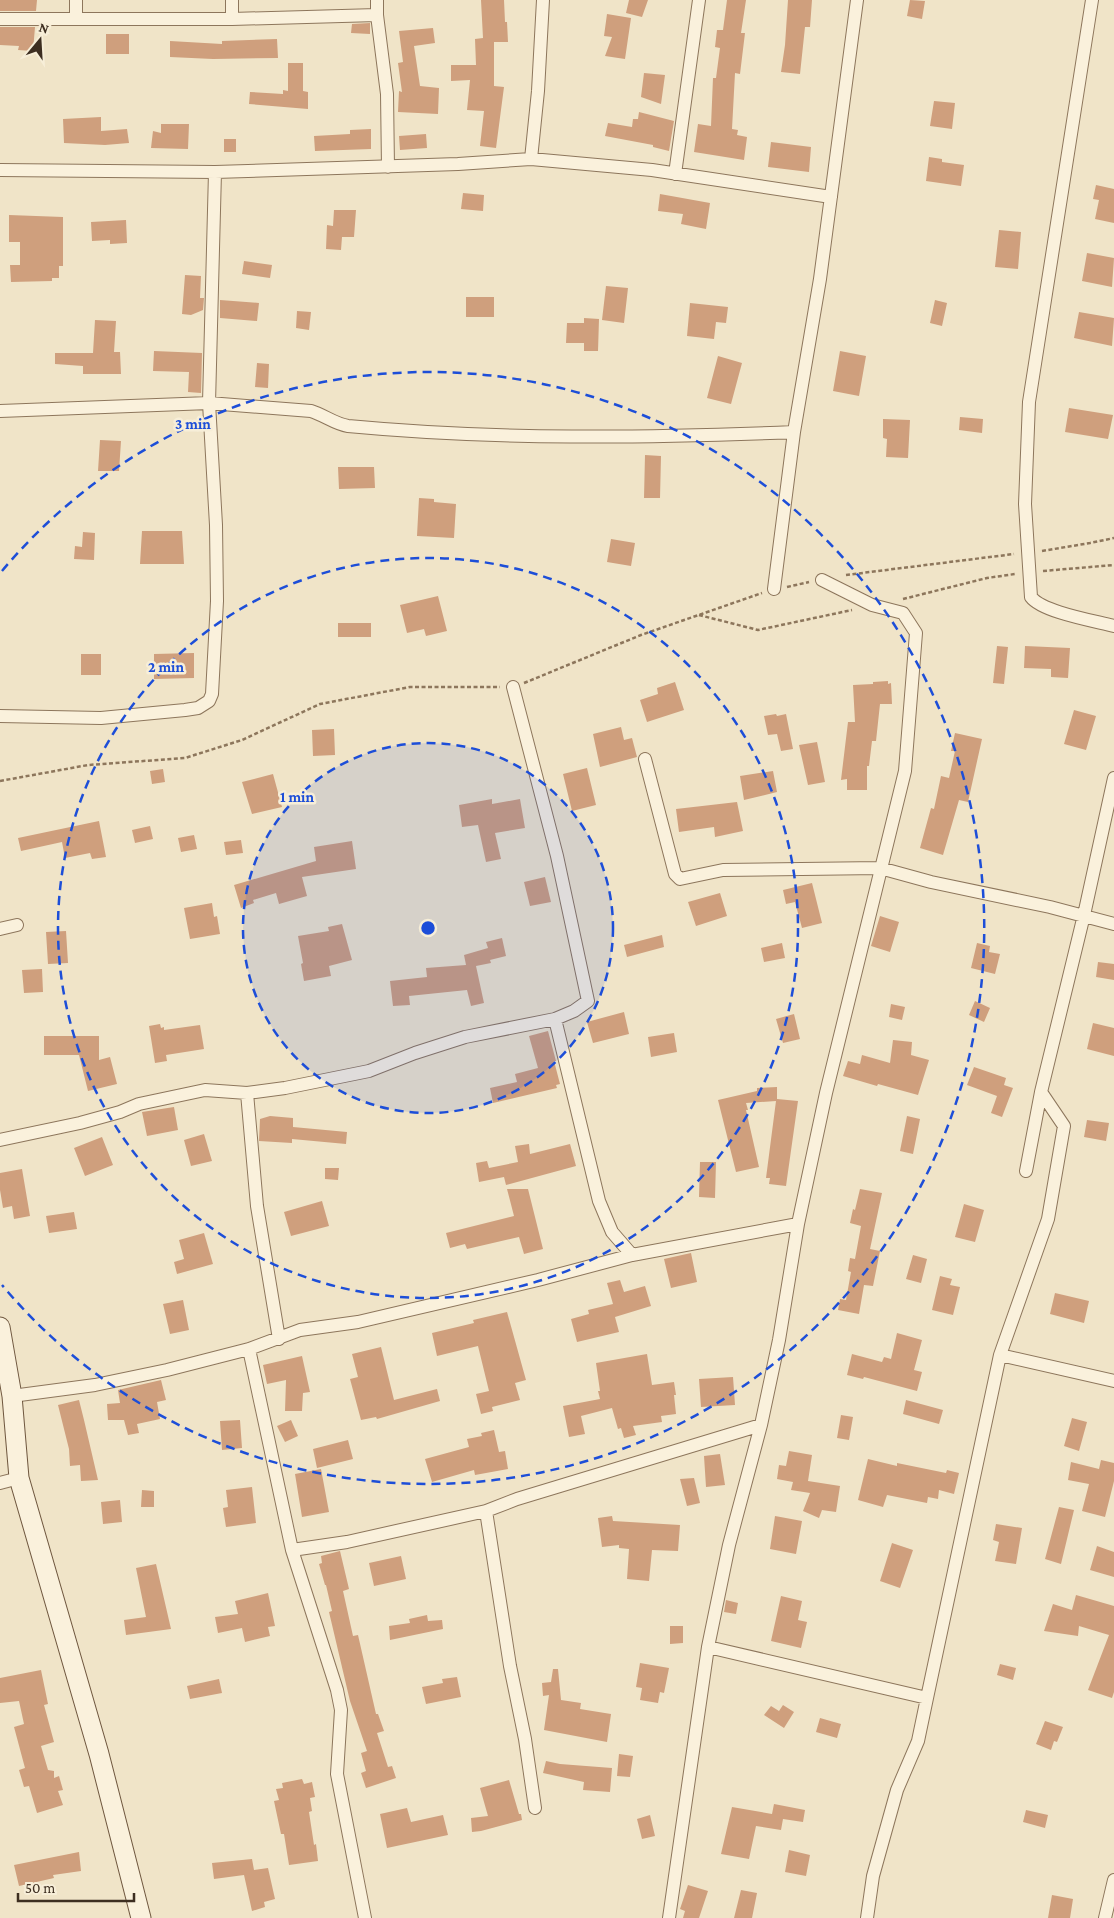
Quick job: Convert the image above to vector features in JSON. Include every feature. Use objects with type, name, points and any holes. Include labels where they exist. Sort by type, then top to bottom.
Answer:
[{"type":"main road","points":[[0,1327],[12,1396],[20,1478],[99,1754],[141,1918]]},
{"type":"street","points":[[76,0],[76,18]]},
{"type":"street","points":[[232,0],[232,19]]},
{"type":"street","points":[[377,0],[377,15],[387,94],[388,166]]},
{"type":"street","points":[[531,159],[538,91],[543,0]]},
{"type":"street","points":[[675,174],[699,0]]},
{"type":"street","points":[[774,589],[794,432],[820,279],[857,0]]},
{"type":"street","points":[[1092,0],[1029,402],[1025,504],[1031,597],[1035,603],[1114,626]]},
{"type":"street","points":[[0,18],[232,19],[377,15]]},
{"type":"street","points":[[0,170],[214,172],[531,159],[643,169],[831,197]]},
{"type":"street","points":[[0,716],[101,718],[185,710],[198,708],[209,701],[212,694],[217,601],[216,525],[209,403],[214,172]]},
{"type":"street","points":[[0,411],[209,403],[311,411],[325,416],[338,424],[348,426],[426,433],[518,436],[683,436],[794,432]]},
{"type":"street","points":[[669,1918],[708,1647],[729,1545],[761,1426],[779,1340],[798,1224],[826,1093],[905,771],[916,633],[903,613],[872,605],[822,580]]},
{"type":"street","points":[[0,1140],[80,1123],[139,1104],[205,1090],[247,1093],[285,1088],[369,1071],[415,1053],[465,1037],[556,1019],[583,1006],[588,1001],[587,995],[557,856],[513,687]]},
{"type":"street","points":[[645,759],[675,874],[680,879],[723,870],[880,868],[931,882],[1084,915],[1114,924]]},
{"type":"street","points":[[1026,1172],[1040,1092],[1084,915],[1114,778]]},
{"type":"street","points":[[0,930],[17,925]]},
{"type":"street","points":[[556,1019],[599,1201],[612,1232],[632,1255]]},
{"type":"street","points":[[867,1918],[873,1876],[897,1790],[918,1741],[1000,1355],[1048,1220],[1064,1126],[1040,1092]]},
{"type":"street","points":[[247,1093],[257,1206],[279,1338]]},
{"type":"street","points":[[12,1396],[95,1385],[167,1370],[249,1349],[300,1330],[358,1322],[538,1280],[632,1255],[798,1224]]},
{"type":"street","points":[[249,1349],[292,1550],[337,1690],[341,1710],[337,1774],[341,1804],[357,1870],[365,1918]]},
{"type":"street","points":[[1000,1355],[1114,1381]]},
{"type":"street","points":[[292,1550],[347,1542],[486,1511],[517,1499],[761,1426]]},
{"type":"street","points":[[0,1483],[20,1478]]},
{"type":"street","points":[[486,1511],[510,1666],[525,1739],[535,1808]]},
{"type":"street","points":[[708,1647],[928,1698]]},
{"type":"street","points":[[1105,1918],[1114,1880]]},
{"type":"path","points":[[0,781],[88,765],[185,758],[242,740],[320,704],[410,687],[513,687],[641,636],[774,589],[858,573],[1028,553],[1114,538]]},
{"type":"path","points":[[697,615],[758,630],[987,578],[1030,572],[1114,565]]},
{"type":"building","points":[[0,0],[37,0],[36,11],[0,11]]},
{"type":"building","points":[[481,0],[504,0],[505,22],[507,22],[508,42],[494,42],[494,86],[504,87],[496,148],[480,146],[484,111],[467,110],[470,80],[451,81],[451,65],[476,65],[475,39],[483,38]]},
{"type":"building","points":[[629,0],[648,0],[642,17],[626,13]]},
{"type":"building","points":[[727,0],[746,0],[741,33],[745,33],[740,74],[735,73],[732,129],[738,130],[737,135],[747,137],[744,160],[694,152],[698,124],[711,126],[713,78],[716,78],[720,48],[715,47],[717,30],[723,30]]},
{"type":"building","points":[[788,0],[812,0],[810,27],[805,27],[800,74],[781,72]]},
{"type":"building","points":[[910,0],[925,1],[922,19],[907,16]]},
{"type":"building","points":[[607,14],[631,18],[625,59],[605,56],[612,37],[604,36]]},
{"type":"building","points":[[370,23],[370,34],[351,33],[352,24]]},
{"type":"building","points":[[0,27],[35,27],[33,51],[18,50],[19,46],[0,45]]},
{"type":"building","points":[[433,28],[435,43],[414,46],[420,86],[439,88],[438,114],[398,112],[399,91],[402,92],[398,63],[403,62],[399,31]]},
{"type":"building","points":[[106,34],[129,34],[129,54],[106,54]]},
{"type":"building","points":[[277,39],[278,58],[213,59],[170,57],[170,41],[222,44],[222,41]]},
{"type":"building","points":[[288,63],[303,63],[303,91],[308,92],[308,109],[249,104],[250,92],[283,94],[283,90],[288,91]]},
{"type":"building","points":[[644,73],[665,75],[661,104],[641,97]]},
{"type":"building","points":[[934,101],[955,103],[952,129],[930,126]]},
{"type":"building","points":[[639,112],[674,121],[669,151],[653,147],[653,145],[605,136],[608,123],[632,127],[633,119],[638,119]]},
{"type":"building","points":[[101,117],[101,131],[127,129],[129,143],[105,145],[64,143],[63,119]]},
{"type":"building","points":[[161,124],[189,124],[188,149],[151,148],[153,131],[161,133]]},
{"type":"building","points":[[371,129],[371,149],[315,151],[314,136],[350,134],[350,130]]},
{"type":"building","points":[[426,134],[427,148],[400,150],[399,136]]},
{"type":"building","points":[[224,139],[236,139],[236,152],[224,152]]},
{"type":"building","points":[[771,142],[811,147],[809,172],[768,167]]},
{"type":"building","points":[[929,157],[942,159],[942,162],[964,165],[961,186],[926,181]]},
{"type":"building","points":[[1096,185],[1114,189],[1114,223],[1095,219],[1099,200],[1093,199]]},
{"type":"building","points":[[463,193],[484,195],[483,211],[461,209]]},
{"type":"building","points":[[660,194],[710,203],[706,229],[681,224],[683,214],[658,211]]},
{"type":"building","points":[[334,210],[356,210],[354,237],[342,237],[341,250],[326,249],[327,225],[333,226]]},
{"type":"building","points":[[9,215],[63,217],[63,266],[59,266],[59,278],[52,278],[52,281],[11,282],[10,265],[20,265],[20,242],[9,242]]},
{"type":"building","points":[[126,220],[127,243],[110,244],[110,240],[92,241],[91,222]]},
{"type":"building","points":[[999,230],[1021,232],[1018,269],[995,267]]},
{"type":"building","points":[[1087,253],[1114,258],[1112,287],[1082,281]]},
{"type":"building","points":[[244,261],[272,265],[270,278],[242,274]]},
{"type":"building","points":[[185,275],[201,276],[200,298],[204,298],[203,310],[191,315],[182,314]]},
{"type":"building","points":[[606,286],[628,288],[624,323],[602,320]]},
{"type":"building","points":[[466,297],[494,297],[494,317],[466,317]]},
{"type":"building","points":[[220,300],[259,303],[257,321],[220,318]]},
{"type":"building","points":[[935,300],[947,303],[942,326],[930,323]]},
{"type":"building","points":[[690,303],[728,307],[726,323],[716,322],[714,339],[687,336]]},
{"type":"building","points":[[297,311],[311,312],[309,330],[296,328]]},
{"type":"building","points":[[1079,312],[1114,318],[1112,346],[1074,338]]},
{"type":"building","points":[[584,318],[599,319],[598,351],[584,351],[584,343],[566,343],[567,323],[584,323]]},
{"type":"building","points":[[95,320],[116,321],[114,352],[120,352],[121,374],[83,374],[83,366],[55,364],[55,353],[93,353]]},
{"type":"building","points":[[154,351],[202,353],[201,393],[188,392],[189,372],[153,371]]},
{"type":"building","points":[[840,351],[866,356],[859,396],[833,391]]},
{"type":"building","points":[[718,356],[742,363],[731,404],[707,398]]},
{"type":"building","points":[[257,363],[269,364],[268,388],[255,387]]},
{"type":"building","points":[[1069,408],[1113,415],[1108,439],[1065,432]]},
{"type":"building","points":[[960,417],[983,419],[982,433],[959,430]]},
{"type":"building","points":[[883,419],[910,420],[908,458],[886,457],[887,439],[883,438]]},
{"type":"building","points":[[100,440],[121,441],[119,471],[98,471]]},
{"type":"building","points":[[645,455],[661,456],[660,498],[644,498]]},
{"type":"building","points":[[338,467],[374,467],[375,488],[339,489]]},
{"type":"building","points":[[419,498],[434,499],[434,502],[456,504],[454,538],[417,536]]},
{"type":"building","points":[[142,531],[182,531],[184,564],[140,564]]},
{"type":"building","points":[[83,532],[95,533],[94,560],[74,559],[75,546],[82,547]]},
{"type":"building","points":[[611,539],[635,543],[631,566],[607,562]]},
{"type":"building","points":[[438,596],[447,631],[426,636],[424,629],[407,633],[400,605]]},
{"type":"building","points":[[338,623],[371,623],[371,637],[338,637]]},
{"type":"building","points":[[997,646],[1008,647],[1004,684],[993,683]]},
{"type":"building","points":[[1025,646],[1070,648],[1068,678],[1051,677],[1051,669],[1024,668]]},
{"type":"building","points":[[194,653],[194,678],[154,679],[154,654]]},
{"type":"building","points":[[81,654],[101,654],[101,675],[81,675]]},
{"type":"building","points":[[888,681],[888,684],[891,683],[892,704],[880,704],[876,741],[872,741],[869,766],[867,766],[867,790],[847,790],[847,779],[841,780],[848,722],[855,722],[853,685]]},
{"type":"building","points":[[675,682],[684,710],[647,722],[640,700],[658,694],[657,688]]},
{"type":"building","points":[[1074,710],[1096,716],[1086,750],[1064,744]]},
{"type":"building","points":[[776,714],[777,716],[786,714],[793,749],[781,751],[777,734],[768,735],[764,716]]},
{"type":"building","points":[[621,727],[624,740],[632,738],[637,757],[600,767],[593,734]]},
{"type":"building","points":[[334,729],[335,755],[313,756],[312,730]]},
{"type":"building","points":[[955,733],[982,739],[968,802],[959,800],[943,855],[920,848],[931,808],[934,809],[941,776],[949,778],[955,751],[951,751]]},
{"type":"building","points":[[817,742],[825,782],[808,785],[799,745]]},
{"type":"building","points":[[587,768],[596,805],[572,811],[563,774]]},
{"type":"building","points":[[163,769],[165,782],[152,784],[150,771]]},
{"type":"building","points":[[773,771],[777,792],[744,800],[740,776]]},
{"type":"building","points":[[273,774],[282,807],[252,814],[242,782]]},
{"type":"building","points":[[492,799],[492,804],[520,799],[525,828],[495,833],[501,859],[486,862],[478,825],[462,827],[459,805]]},
{"type":"building","points":[[737,802],[743,831],[715,837],[714,827],[679,832],[676,809]]},
{"type":"building","points":[[99,821],[106,857],[92,859],[90,853],[65,858],[62,842],[21,851],[18,838]]},
{"type":"building","points":[[150,826],[153,839],[135,843],[132,830]]},
{"type":"building","points":[[194,835],[197,849],[181,852],[178,838]]},
{"type":"building","points":[[241,840],[243,853],[226,855],[224,842]]},
{"type":"building","points":[[352,841],[356,869],[302,877],[307,896],[279,904],[276,893],[253,900],[254,903],[241,908],[234,885],[316,861],[314,847]]},
{"type":"building","points":[[545,877],[551,902],[530,906],[524,882]]},
{"type":"building","points":[[812,883],[822,923],[802,928],[795,902],[786,904],[783,890]]},
{"type":"building","points":[[720,893],[727,916],[696,926],[688,902]]},
{"type":"building","points":[[212,903],[214,917],[217,916],[220,934],[190,939],[184,908]]},
{"type":"building","points":[[880,916],[899,922],[890,952],[871,946]]},
{"type":"building","points":[[342,924],[352,960],[329,966],[331,976],[304,981],[298,936],[329,931],[328,927]]},
{"type":"building","points":[[66,931],[68,963],[48,964],[46,932]]},
{"type":"building","points":[[662,935],[664,947],[627,957],[624,945]]},
{"type":"building","points":[[502,938],[506,956],[490,960],[491,963],[476,966],[484,1003],[471,1006],[467,990],[409,996],[410,1005],[393,1006],[390,981],[427,977],[426,968],[466,965],[464,955],[488,948],[486,942]]},
{"type":"building","points":[[782,943],[785,958],[764,962],[761,948]]},
{"type":"building","points":[[977,943],[990,946],[989,952],[1000,954],[995,974],[971,968]]},
{"type":"building","points":[[1098,962],[1114,964],[1114,980],[1096,977]]},
{"type":"building","points":[[42,969],[43,992],[24,993],[22,970]]},
{"type":"building","points":[[975,1001],[990,1008],[984,1022],[969,1015]]},
{"type":"building","points":[[891,1004],[905,1007],[902,1020],[889,1017]]},
{"type":"building","points":[[624,1012],[629,1034],[593,1043],[587,1022]]},
{"type":"building","points":[[794,1014],[800,1039],[783,1043],[776,1019]]},
{"type":"building","points":[[1093,1023],[1114,1028],[1114,1056],[1087,1049]]},
{"type":"building","points":[[160,1024],[161,1028],[164,1027],[164,1030],[200,1025],[204,1049],[166,1055],[167,1061],[155,1063],[149,1026]]},
{"type":"building","points":[[548,1031],[560,1084],[556,1085],[557,1088],[493,1103],[490,1088],[517,1082],[515,1074],[538,1068],[529,1036]]},
{"type":"building","points":[[674,1033],[677,1052],[651,1057],[648,1037]]},
{"type":"building","points":[[44,1036],[99,1036],[99,1060],[110,1057],[117,1084],[88,1091],[79,1055],[44,1055]]},
{"type":"building","points":[[893,1040],[912,1042],[911,1055],[929,1060],[918,1095],[843,1076],[848,1061],[860,1064],[862,1055],[890,1063]]},
{"type":"building","points":[[974,1067],[1006,1078],[1004,1085],[1013,1088],[1002,1117],[991,1113],[997,1096],[967,1085]]},
{"type":"building","points":[[777,1087],[777,1099],[798,1101],[786,1186],[769,1184],[770,1178],[766,1178],[776,1101],[746,1103],[759,1167],[736,1172],[718,1100],[757,1091],[757,1088]]},
{"type":"building","points":[[174,1107],[178,1130],[147,1136],[142,1112]]},
{"type":"building","points":[[270,1116],[293,1118],[293,1127],[347,1132],[346,1144],[292,1139],[292,1143],[259,1141],[260,1119]]},
{"type":"building","points":[[907,1116],[920,1119],[913,1154],[900,1151]]},
{"type":"building","points":[[1087,1120],[1109,1123],[1106,1141],[1084,1137]]},
{"type":"building","points":[[204,1134],[212,1161],[191,1166],[184,1140]]},
{"type":"building","points":[[102,1137],[113,1165],[85,1176],[74,1148]]},
{"type":"building","points":[[529,1144],[530,1154],[570,1144],[576,1166],[506,1185],[504,1177],[479,1182],[476,1163],[487,1161],[489,1168],[518,1162],[515,1146]]},
{"type":"building","points":[[700,1162],[716,1162],[715,1198],[699,1197]]},
{"type":"building","points":[[325,1168],[339,1168],[338,1180],[325,1179]]},
{"type":"building","points":[[22,1169],[30,1216],[14,1219],[12,1206],[3,1208],[0,1173]]},
{"type":"building","points":[[507,1189],[528,1189],[543,1249],[524,1254],[519,1237],[467,1249],[465,1244],[450,1248],[446,1233],[514,1216]]},
{"type":"building","points":[[860,1189],[882,1193],[870,1249],[880,1251],[873,1286],[864,1285],[859,1314],[838,1310],[840,1299],[846,1300],[851,1272],[848,1271],[850,1258],[855,1259],[861,1226],[850,1223]]},
{"type":"building","points":[[322,1201],[329,1226],[291,1236],[284,1212]]},
{"type":"building","points":[[964,1204],[984,1210],[975,1242],[955,1237]]},
{"type":"building","points":[[74,1212],[77,1229],[49,1233],[46,1216]]},
{"type":"building","points":[[204,1233],[213,1264],[177,1274],[174,1262],[184,1259],[179,1240]]},
{"type":"building","points":[[691,1253],[697,1282],[671,1288],[664,1259]]},
{"type":"building","points":[[913,1255],[927,1259],[921,1283],[906,1279]]},
{"type":"building","points":[[940,1276],[952,1279],[950,1285],[960,1287],[953,1315],[932,1310]]},
{"type":"building","points":[[620,1280],[624,1292],[645,1286],[651,1306],[615,1317],[619,1332],[577,1342],[571,1319],[589,1314],[588,1310],[613,1304],[607,1283]]},
{"type":"building","points":[[1055,1293],[1089,1301],[1084,1323],[1050,1314]]},
{"type":"building","points":[[183,1300],[189,1330],[170,1334],[163,1304]]},
{"type":"building","points":[[507,1312],[526,1380],[515,1383],[520,1400],[492,1407],[493,1411],[481,1414],[476,1394],[489,1391],[478,1346],[437,1356],[432,1333],[474,1323],[473,1320]]},
{"type":"building","points":[[897,1333],[922,1340],[914,1370],[922,1372],[917,1391],[864,1377],[863,1379],[847,1375],[852,1354],[882,1362],[884,1357],[891,1359]]},
{"type":"building","points":[[381,1347],[394,1400],[437,1389],[440,1401],[377,1419],[376,1417],[361,1420],[350,1379],[358,1377],[352,1354]]},
{"type":"building","points":[[647,1354],[652,1385],[674,1382],[676,1414],[661,1416],[662,1422],[633,1426],[636,1435],[624,1438],[621,1428],[618,1429],[612,1408],[581,1416],[585,1434],[569,1437],[563,1406],[600,1399],[596,1363]]},
{"type":"building","points":[[302,1356],[310,1392],[303,1393],[302,1411],[285,1411],[286,1380],[267,1384],[263,1365]]},
{"type":"building","points":[[733,1377],[735,1405],[701,1407],[699,1379]]},
{"type":"building","points":[[161,1380],[166,1400],[157,1402],[160,1419],[137,1424],[139,1433],[128,1435],[124,1420],[108,1420],[107,1404],[120,1403],[118,1390]]},
{"type":"building","points":[[79,1400],[98,1480],[81,1481],[80,1465],[70,1466],[69,1449],[58,1405]]},
{"type":"building","points":[[906,1400],[943,1410],[939,1424],[903,1414]]},
{"type":"building","points":[[841,1415],[853,1417],[849,1440],[837,1438]]},
{"type":"building","points":[[1072,1418],[1087,1422],[1079,1451],[1064,1446]]},
{"type":"building","points":[[240,1420],[242,1448],[222,1450],[220,1421]]},
{"type":"building","points":[[291,1420],[298,1436],[285,1442],[277,1426]]},
{"type":"building","points":[[494,1430],[499,1452],[505,1451],[508,1469],[475,1475],[474,1470],[432,1482],[425,1459],[469,1447],[467,1439],[482,1436],[481,1433]]},
{"type":"building","points":[[348,1440],[353,1459],[317,1468],[313,1449]]},
{"type":"building","points":[[789,1451],[812,1455],[808,1481],[840,1486],[836,1512],[822,1510],[819,1518],[803,1511],[810,1493],[791,1490],[793,1482],[777,1479],[779,1465],[786,1466]]},
{"type":"building","points":[[720,1454],[725,1485],[706,1487],[704,1456]]},
{"type":"building","points":[[868,1459],[897,1466],[897,1463],[946,1473],[947,1470],[959,1473],[954,1494],[939,1490],[938,1499],[928,1497],[927,1503],[887,1495],[883,1507],[858,1500]]},
{"type":"building","points":[[1101,1460],[1114,1463],[1114,1481],[1105,1517],[1082,1511],[1089,1484],[1068,1480],[1071,1462],[1099,1469]]},
{"type":"building","points":[[321,1469],[329,1512],[302,1517],[295,1474]]},
{"type":"building","points":[[694,1478],[700,1503],[687,1506],[680,1479]]},
{"type":"building","points":[[252,1487],[256,1523],[226,1527],[223,1508],[228,1507],[226,1490]]},
{"type":"building","points":[[142,1490],[154,1491],[154,1507],[141,1507]]},
{"type":"building","points":[[120,1500],[122,1522],[103,1524],[101,1502]]},
{"type":"building","points":[[1059,1507],[1074,1510],[1061,1564],[1045,1559]]},
{"type":"building","points":[[612,1516],[613,1521],[680,1525],[678,1551],[652,1550],[649,1581],[627,1579],[629,1549],[619,1548],[619,1545],[602,1547],[598,1518]]},
{"type":"building","points":[[775,1516],[802,1521],[796,1554],[770,1549]]},
{"type":"building","points":[[996,1524],[1022,1528],[1016,1564],[995,1561],[999,1542],[993,1540]]},
{"type":"building","points":[[892,1543],[913,1550],[900,1588],[880,1581]]},
{"type":"building","points":[[1097,1546],[1114,1552],[1114,1577],[1090,1570]]},
{"type":"building","points":[[340,1551],[349,1589],[343,1591],[353,1636],[358,1635],[376,1714],[378,1714],[384,1731],[377,1733],[388,1767],[392,1766],[396,1778],[366,1788],[361,1773],[366,1771],[361,1753],[367,1751],[350,1701],[329,1612],[332,1611],[319,1564],[322,1563],[321,1556]]},
{"type":"building","points":[[401,1556],[406,1579],[374,1586],[369,1563]]},
{"type":"building","points":[[156,1564],[171,1629],[126,1635],[124,1620],[146,1617],[136,1568]]},
{"type":"building","points":[[268,1593],[275,1626],[268,1627],[270,1636],[245,1642],[242,1628],[218,1633],[215,1617],[238,1614],[235,1601]]},
{"type":"building","points":[[1076,1595],[1114,1606],[1114,1692],[1112,1698],[1088,1690],[1109,1635],[1079,1626],[1078,1636],[1044,1631],[1053,1604],[1072,1610]]},
{"type":"building","points":[[781,1596],[802,1601],[798,1620],[807,1622],[801,1648],[771,1641]]},
{"type":"building","points":[[726,1600],[738,1603],[736,1614],[724,1612]]},
{"type":"building","points":[[427,1615],[428,1621],[442,1620],[443,1629],[390,1640],[389,1626],[410,1623],[409,1619]]},
{"type":"building","points":[[670,1626],[683,1626],[683,1643],[670,1644]]},
{"type":"building","points":[[640,1663],[669,1668],[664,1693],[660,1692],[658,1703],[640,1700],[642,1688],[636,1687]]},
{"type":"building","points":[[1000,1664],[1016,1668],[1013,1680],[997,1675]]},
{"type":"building","points":[[553,1669],[558,1669],[561,1700],[581,1703],[580,1709],[611,1714],[607,1742],[544,1730],[549,1695],[543,1696],[542,1683],[551,1682]]},
{"type":"building","points":[[41,1670],[48,1704],[44,1705],[54,1742],[41,1746],[48,1770],[54,1771],[54,1778],[59,1776],[63,1790],[58,1791],[63,1805],[37,1813],[29,1786],[24,1787],[19,1770],[25,1768],[14,1727],[24,1724],[19,1701],[0,1703],[0,1678]]},
{"type":"building","points":[[457,1677],[461,1697],[426,1704],[422,1687],[443,1683],[442,1679]]},
{"type":"building","points":[[219,1679],[222,1693],[190,1699],[187,1686]]},
{"type":"building","points":[[783,1705],[794,1712],[784,1728],[764,1715],[771,1706],[779,1711]]},
{"type":"building","points":[[820,1718],[841,1724],[837,1738],[816,1732]]},
{"type":"building","points":[[1045,1721],[1063,1727],[1057,1742],[1054,1741],[1051,1750],[1036,1744]]},
{"type":"building","points":[[619,1754],[633,1756],[630,1777],[617,1776]]},
{"type":"building","points":[[546,1761],[560,1764],[612,1768],[610,1792],[583,1790],[584,1782],[543,1773]]},
{"type":"building","points":[[302,1779],[304,1784],[312,1782],[315,1797],[310,1798],[312,1811],[309,1812],[318,1861],[289,1865],[284,1834],[281,1834],[274,1801],[279,1800],[276,1789],[283,1788],[282,1783]]},
{"type":"building","points":[[509,1780],[522,1820],[472,1832],[471,1818],[488,1816],[480,1788]]},
{"type":"building","points":[[774,1804],[805,1810],[803,1822],[783,1819],[781,1830],[756,1826],[749,1859],[721,1854],[732,1807],[772,1814]]},
{"type":"building","points":[[407,1808],[411,1822],[443,1815],[448,1835],[387,1848],[380,1814]]},
{"type":"building","points":[[1026,1810],[1048,1815],[1045,1828],[1023,1822]]},
{"type":"building","points":[[650,1815],[655,1836],[642,1839],[637,1819]]},
{"type":"building","points":[[789,1850],[810,1855],[806,1876],[785,1872]]},
{"type":"building","points":[[79,1852],[81,1871],[53,1875],[54,1878],[19,1886],[14,1865]]},
{"type":"building","points":[[252,1859],[254,1870],[268,1868],[275,1899],[264,1902],[265,1907],[252,1911],[244,1875],[214,1879],[212,1863]]},
{"type":"building","points":[[688,1885],[708,1891],[699,1918],[683,1918],[685,1911],[680,1909]]},
{"type":"building","points":[[741,1890],[757,1893],[752,1918],[734,1918]]},
{"type":"building","points":[[1052,1895],[1073,1899],[1070,1918],[1048,1918]]}]
